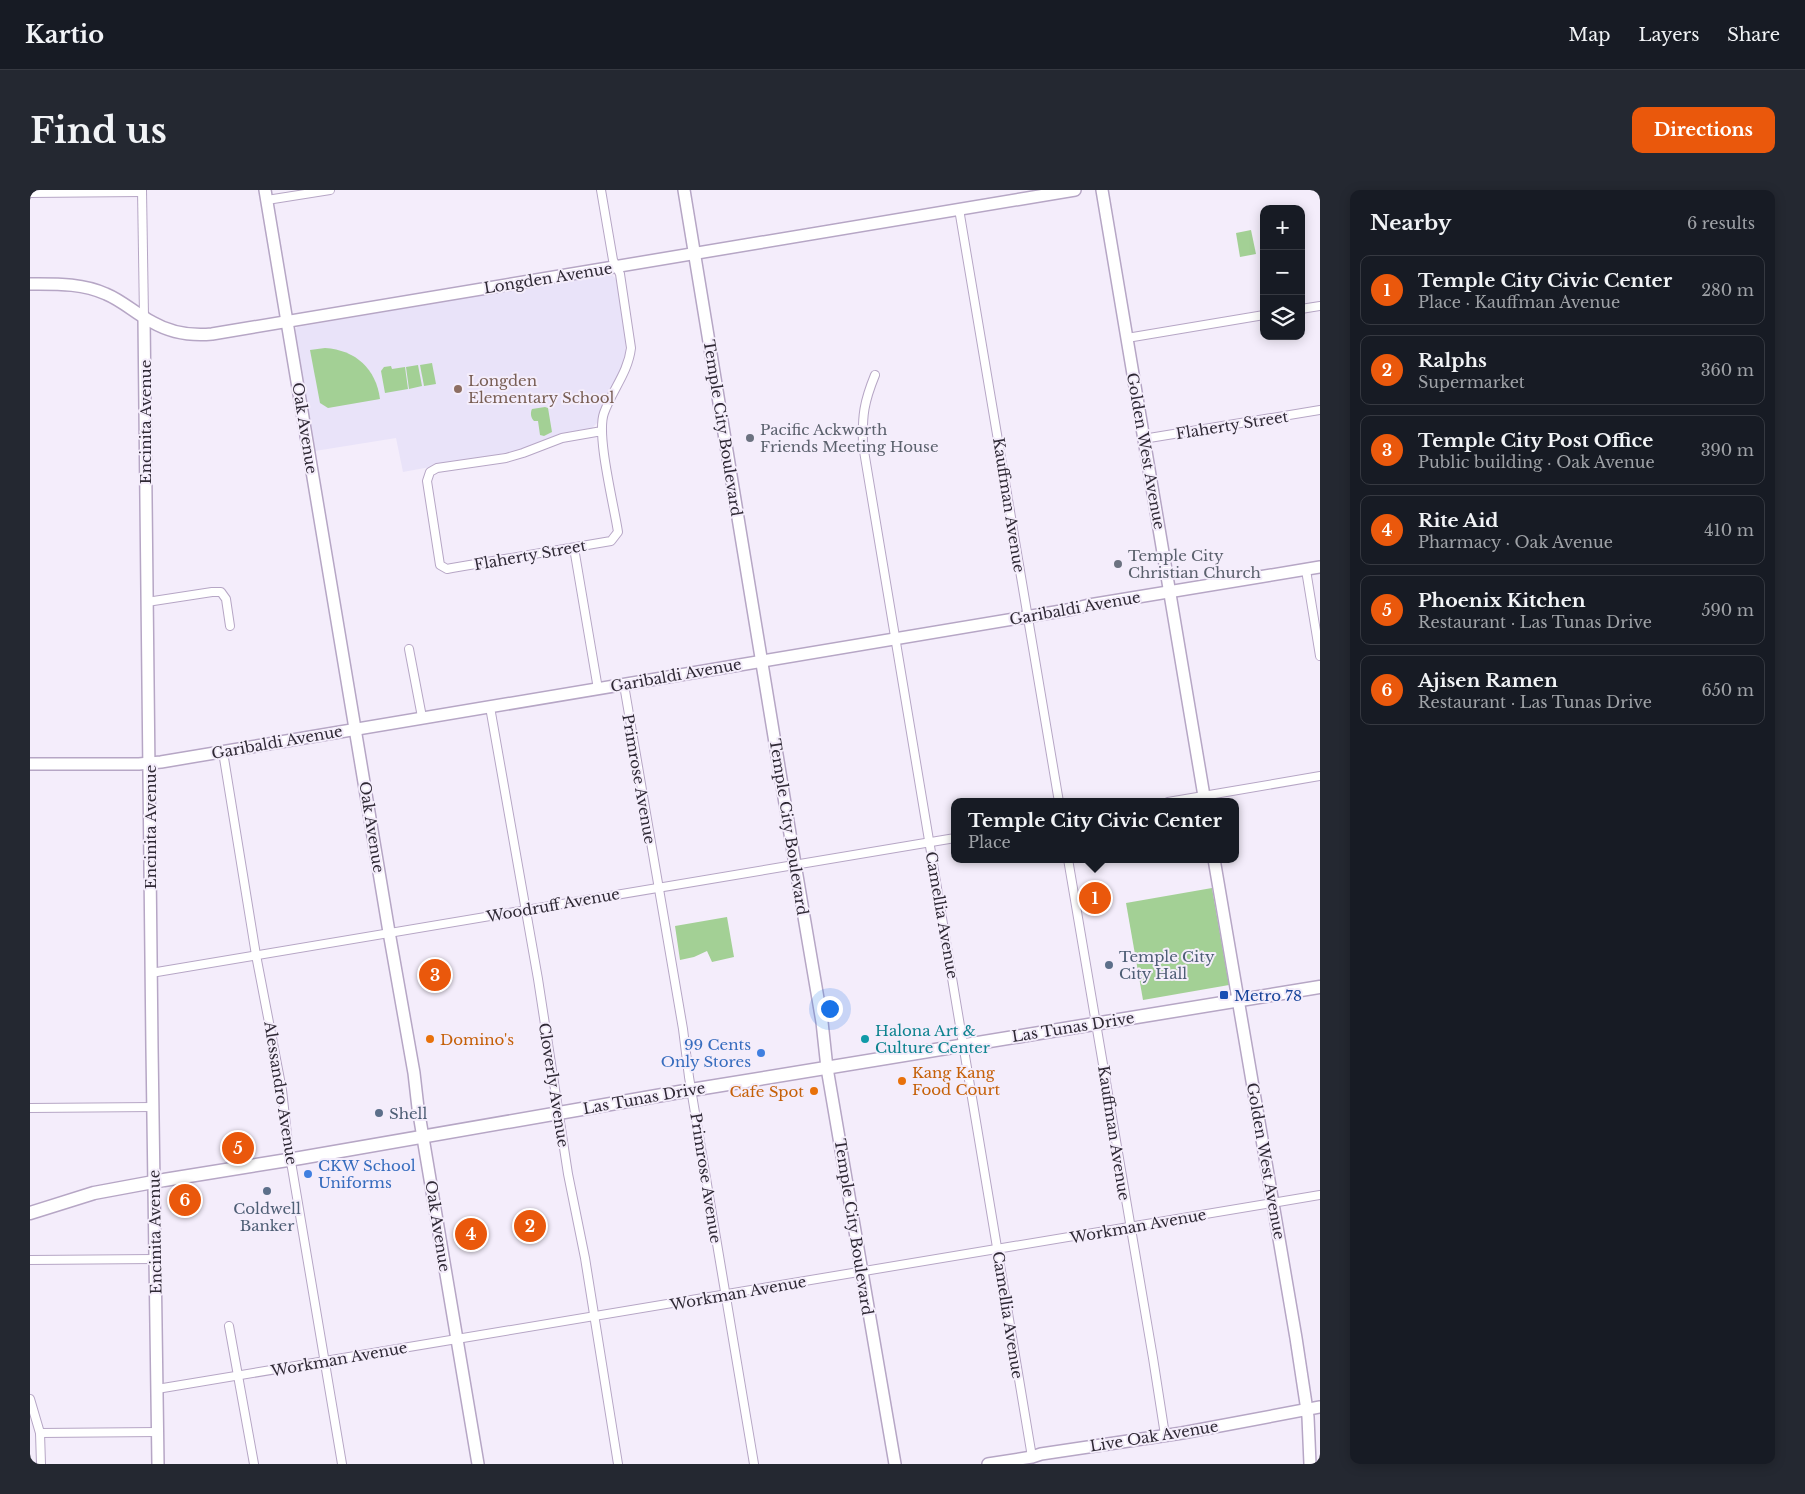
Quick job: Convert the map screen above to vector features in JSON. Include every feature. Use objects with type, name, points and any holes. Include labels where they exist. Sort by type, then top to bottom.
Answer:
[{"type":"main road","name":"Las Tunas Drive","points":[[30,1213],[87,1195],[154,1182],[291,1160],[559,1112],[1320,986]]},
{"type":"street","points":[[266,195],[330,190]]},
{"type":"street","points":[[601,190],[612,260],[620,274],[631,348],[624,374],[604,412],[602,432]]},
{"type":"street","name":"Temple City Boulevard","points":[[684,190],[794,864],[822,1022],[827,1068],[895,1464]]},
{"type":"street","name":"Longden Avenue","points":[[30,284],[66,284],[93,289],[118,300],[167,329],[196,335],[212,334],[1075,190]]},
{"type":"street","name":"Golden West Avenue","points":[[1102,190],[1204,798]]},
{"type":"street","points":[[30,193],[142,191]]},
{"type":"street","name":"Encinita Avenue","points":[[142,191],[158,1464]]},
{"type":"street","name":"Oak Avenue","points":[[266,195],[478,1464]]},
{"type":"street","name":"Kauffman Avenue","points":[[959,209],[1058,798]]},
{"type":"street","points":[[1305,308],[1320,306]]},
{"type":"street","points":[[1127,338],[1260,316]]},
{"type":"street","name":"Camellia Avenue","points":[[875,374],[864,405],[862,424],[864,445],[1032,1457]]},
{"type":"street","name":"Flaherty Street","points":[[1144,439],[1320,410]]},
{"type":"street","name":"Flaherty Street","points":[[602,432],[618,532],[616,537],[611,541],[574,548],[452,568],[442,567],[438,562],[427,481],[430,472],[437,468],[506,458],[562,438],[602,432]]},
{"type":"street","points":[[574,548],[598,689]]},
{"type":"street","name":"Garibaldi Avenue","points":[[30,764],[150,763],[223,752],[422,717],[624,686],[1320,567]]},
{"type":"street","points":[[1306,570],[1320,656]]},
{"type":"street","points":[[147,602],[221,592],[226,599],[230,626]]},
{"type":"street","points":[[409,649],[422,717]]},
{"type":"street","name":"Primrose Avenue","points":[[624,686],[683,1028],[691,1090],[754,1464]]},
{"type":"street","name":"Cloverly Avenue","points":[[490,707],[538,979],[618,1464]]},
{"type":"street","name":"Alessandro Avenue","points":[[223,752],[256,955],[273,1038],[291,1160],[342,1464]]},
{"type":"street","points":[[1209,798],[1320,776]]},
{"type":"street","name":"Woodruff Avenue","points":[[151,973],[951,839]]},
{"type":"street","name":"Kauffman Avenue","points":[[1069,863],[1165,1435]]},
{"type":"street","name":"Golden West Avenue","points":[[1215,863],[1307,1409],[1310,1464]]},
{"type":"street","points":[[30,1108],[154,1107]]},
{"type":"street","name":"Workman Avenue","points":[[157,1389],[1320,1195]]},
{"type":"street","points":[[30,1260],[155,1258]]},
{"type":"street","points":[[229,1326],[254,1464]]},
{"type":"street","points":[[30,1399],[40,1433],[41,1464]]},
{"type":"street","name":"Live Oak Avenue","points":[[988,1464],[1320,1407]]},
{"type":"street","points":[[40,1433],[158,1432]]},
{"type":"shaded area","name":"Longden Elementary School","points":[[610,273],[616,279],[626,352],[621,371],[601,407],[597,423],[592,428],[559,434],[522,450],[403,472],[396,438],[315,451],[295,331],[297,327]]},
{"type":"green space","points":[[1251,230],[1256,254],[1240,257],[1236,233]]},
{"type":"green space","points":[[325,348],[346,353],[363,363],[374,379],[380,399],[328,408],[320,403],[310,350]]},
{"type":"green space","points":[[432,363],[436,384],[424,386],[420,365]]},
{"type":"green space","points":[[418,365],[422,386],[409,389],[406,367]]},
{"type":"green space","points":[[391,366],[392,369],[405,367],[408,389],[385,393],[381,371],[384,367]]},
{"type":"green space","points":[[548,408],[552,432],[544,436],[540,435],[538,421],[534,421],[531,414],[532,409]]},
{"type":"green space","points":[[1212,888],[1229,985],[1143,1000],[1126,903]]},
{"type":"green space","points":[[727,917],[734,957],[712,962],[707,951],[694,957],[680,960],[675,926]]},
{"type":"place","name":"Longden Elementary School","points":[[458,389]]},
{"type":"place","name":"Pacific Ackworth Friends Meeting House","points":[[750,438]]},
{"type":"place","name":"Temple City Christian Church","points":[[1118,564]]},
{"type":"place","name":"Temple City Civic Center","points":[[1095,898]]},
{"type":"place","name":"Temple City City Hall","points":[[1109,965]]},
{"type":"place","name":"Temple City Post Office","points":[[435,975]]},
{"type":"place","name":"Metro 78","points":[[1224,995]]},
{"type":"place","name":"Domino's","points":[[430,1039]]},
{"type":"place","name":"Halona Art & Culture Center","points":[[865,1039]]},
{"type":"place","name":"99 Cents Only Stores","points":[[761,1053]]},
{"type":"place","name":"Kang Kang Food Court","points":[[902,1081]]},
{"type":"place","name":"Cafe Spot","points":[[814,1091]]},
{"type":"place","name":"Shell","points":[[379,1113]]},
{"type":"place","name":"Phoenix Kitchen","points":[[238,1148]]},
{"type":"place","name":"CKW School Uniforms","points":[[308,1174]]},
{"type":"place","name":"Coldwell Banker","points":[[267,1191]]},
{"type":"place","name":"Ajisen Ramen","points":[[185,1200]]},
{"type":"place","name":"Ralphs","points":[[530,1226]]},
{"type":"place","name":"Rite Aid","points":[[471,1234]]}]
